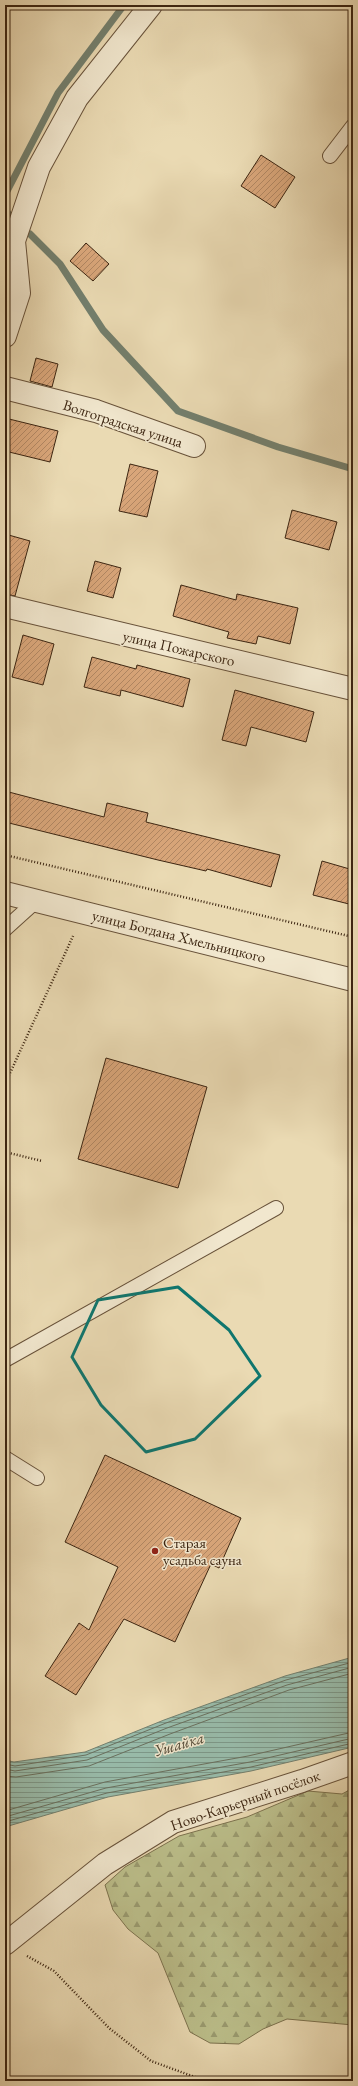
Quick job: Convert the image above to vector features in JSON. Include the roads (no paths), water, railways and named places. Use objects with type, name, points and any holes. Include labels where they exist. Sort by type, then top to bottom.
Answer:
[{"type":"street","points":[[5,336],[19,294],[14,241],[39,167],[77,98],[151,5]]},
{"type":"street","name":"Волгоградская улица","points":[[5,388],[96,411],[194,446]]},
{"type":"street","name":"улица Пожарского","points":[[5,606],[353,689]]},
{"type":"street","name":"улица Богдана Хмельницкого","points":[[5,893],[353,980]]},
{"type":"street","name":"Ново-Карьерный посёлок","points":[[5,1944],[105,1864],[173,1822],[302,1781],[353,1763]]},
{"type":"lane","points":[[330,156],[353,126]]},
{"type":"lane","points":[[5,929],[36,901]]},
{"type":"lane","points":[[5,1360],[276,1208]]},
{"type":"lane","points":[[5,1458],[36,1478]]},
{"type":"water","name":"Ушайка","points":[[353,1657],[353,1747],[251,1771],[108,1797],[5,1827],[5,1760],[14,1762],[85,1752],[164,1720],[285,1676]]},
{"type":"waterway","points":[[5,195],[58,93],[124,5]]},
{"type":"waterway","points":[[5,210],[11,217]]},
{"type":"waterway","points":[[30,234],[60,264],[103,330],[178,411],[278,447],[353,469]]},
{"type":"place","name":"Старая усадьба сауна","points":[[155,1551]]}]
